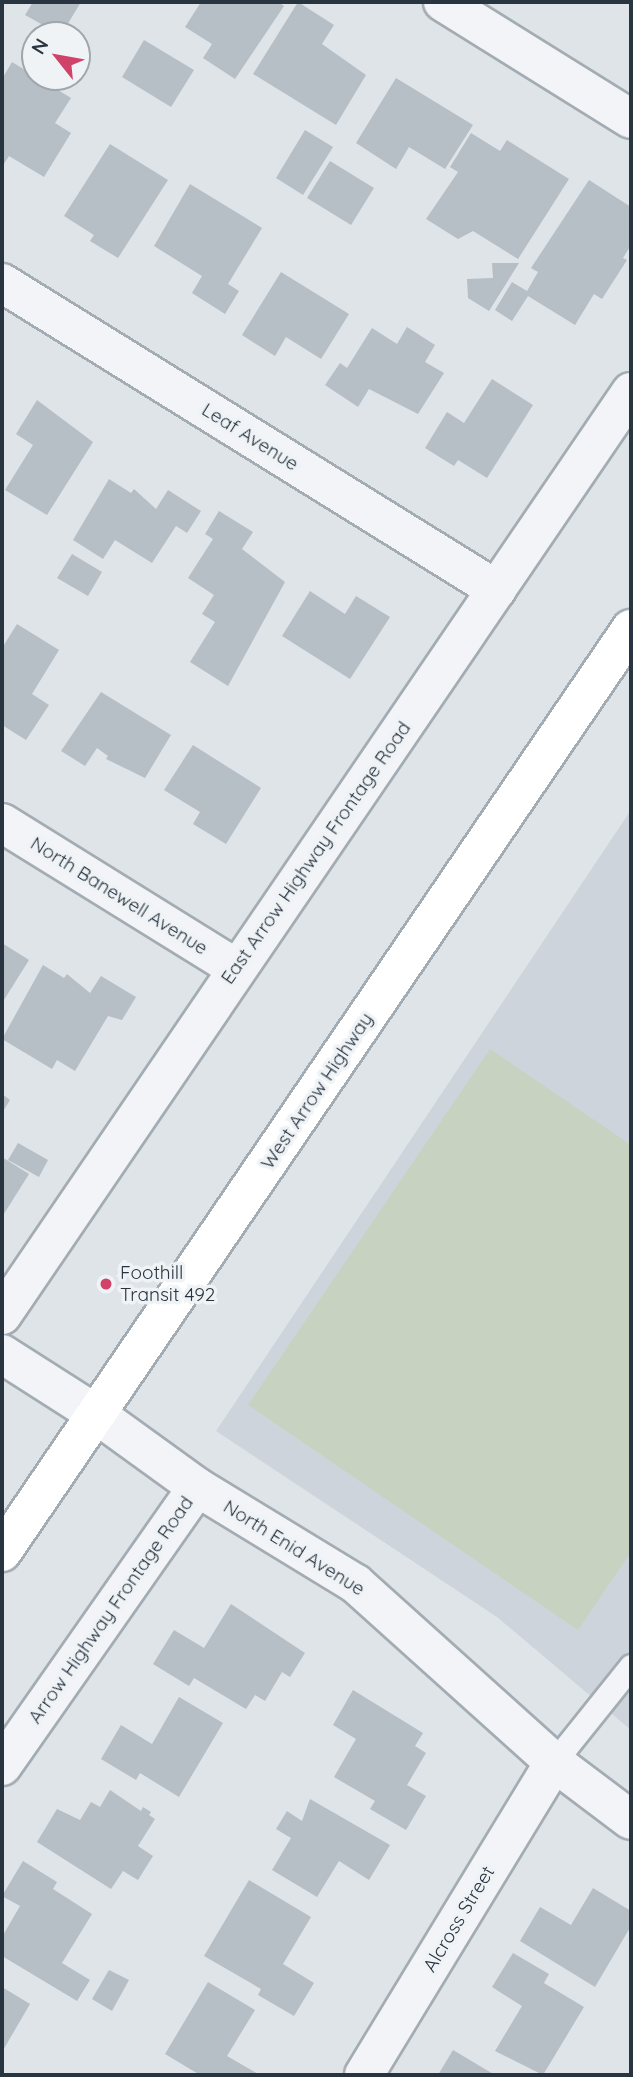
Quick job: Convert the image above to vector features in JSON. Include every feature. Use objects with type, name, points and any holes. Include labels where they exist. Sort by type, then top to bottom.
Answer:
[{"type":"main road","name":"West Arrow Highway","points":[[2,1552],[631,629]]},
{"type":"street","points":[[443,2],[631,119]]},
{"type":"street","name":"Leaf Avenue","points":[[2,284],[497,590]]},
{"type":"street","name":"East Arrow Highway Frontage Road","points":[[2,1315],[631,392]]},
{"type":"street","name":"North Banewell Avenue","points":[[2,823],[236,968]]},
{"type":"street","name":"North Enid Avenue","points":[[2,1354],[96,1414],[197,1487],[356,1584],[554,1762],[631,1820]]},
{"type":"street","name":"Arrow Highway Frontage Road","points":[[2,1766],[197,1487]]},
{"type":"street","name":"Alcross Street","points":[[364,2075],[554,1762]]},
{"type":"lane","points":[[554,1762],[631,1665]]},
{"type":"shaded area","points":[[631,810],[631,1730],[497,1617],[216,1431]]},
{"type":"green space","points":[[490,1049],[631,1145],[631,1552],[578,1630],[248,1405]]},
{"type":"building","points":[[33,2],[81,2],[69,21],[36,21],[25,15]]},
{"type":"building","points":[[201,2],[278,2],[284,6],[235,79],[203,58],[212,44],[185,27]]},
{"type":"building","points":[[298,2],[334,25],[322,44],[366,75],[336,125],[253,74]]},
{"type":"building","points":[[144,40],[194,70],[171,107],[122,77]]},
{"type":"building","points":[[12,62],[21,67],[21,91],[60,91],[71,98],[55,123],[71,133],[44,177],[9,156],[2,167],[2,79]]},
{"type":"building","points":[[396,78],[473,125],[445,169],[409,147],[396,169],[356,143]]},
{"type":"building","points":[[305,130],[333,147],[303,195],[276,178]]},
{"type":"building","points":[[471,133],[500,151],[507,140],[569,179],[518,259],[473,231],[458,239],[426,219],[458,172],[450,167]]},
{"type":"building","points":[[110,144],[168,180],[118,258],[90,241],[94,235],[64,216]]},
{"type":"building","points":[[330,161],[374,188],[351,225],[307,198]]},
{"type":"building","points":[[589,180],[631,207],[631,245],[623,258],[627,260],[602,299],[594,294],[575,325],[528,296],[512,321],[495,310],[512,282],[527,291],[538,272],[531,268]]},
{"type":"building","points":[[190,184],[262,228],[228,284],[239,291],[225,314],[192,293],[202,276],[154,246]]},
{"type":"building","points":[[492,263],[519,263],[489,311],[468,298],[467,279],[493,278]]},
{"type":"building","points":[[281,272],[349,314],[321,359],[286,337],[275,356],[242,335]]},
{"type":"building","points":[[407,327],[435,345],[425,362],[444,373],[418,414],[369,389],[358,407],[325,385],[340,363],[347,368],[372,328],[397,344]]},
{"type":"building","points":[[492,379],[533,405],[487,478],[458,460],[454,466],[425,448],[447,412],[464,423]]},
{"type":"building","points":[[37,400],[93,442],[47,515],[5,490],[33,445],[16,434]]},
{"type":"building","points":[[109,479],[131,493],[134,489],[156,509],[168,490],[201,511],[187,533],[176,526],[152,563],[115,540],[103,559],[73,540]]},
{"type":"building","points":[[219,511],[253,532],[242,549],[285,582],[228,686],[190,662],[215,622],[202,614],[214,595],[188,578],[213,539],[205,534]]},
{"type":"building","points":[[72,554],[102,572],[88,596],[57,578]]},
{"type":"building","points":[[310,591],[345,614],[356,596],[390,617],[350,679],[282,636]]},
{"type":"building","points":[[17,624],[59,650],[32,694],[49,705],[26,740],[2,725],[2,648]]},
{"type":"building","points":[[101,692],[171,735],[145,778],[106,759],[108,756],[97,748],[85,766],[61,751]]},
{"type":"building","points":[[193,745],[261,788],[226,844],[193,824],[200,812],[164,790]]},
{"type":"building","points":[[2,943],[29,960],[2,1003]]},
{"type":"building","points":[[43,965],[64,978],[67,974],[90,993],[101,976],[136,997],[122,1020],[108,1016],[75,1071],[57,1060],[52,1069],[2,1039]]},
{"type":"building","points":[[2,1094],[10,1100],[2,1113]]},
{"type":"building","points":[[18,1143],[48,1160],[39,1177],[8,1160]]},
{"type":"building","points":[[2,1157],[29,1174],[2,1217]]},
{"type":"building","points":[[231,1604],[305,1653],[290,1677],[282,1672],[265,1701],[255,1695],[246,1709],[194,1678],[189,1686],[153,1664],[174,1630],[204,1648]]},
{"type":"building","points":[[353,1690],[423,1733],[415,1746],[426,1753],[407,1785],[426,1796],[406,1830],[370,1809],[375,1801],[334,1777],[356,1739],[333,1725]]},
{"type":"building","points":[[179,1697],[223,1723],[179,1797],[140,1773],[136,1780],[101,1759],[121,1725],[152,1744]]},
{"type":"building","points":[[110,1790],[141,1811],[143,1807],[151,1812],[149,1815],[155,1819],[138,1846],[153,1856],[138,1880],[123,1871],[111,1889],[37,1842],[57,1809],[80,1820],[91,1802],[100,1807]]},
{"type":"building","points":[[310,1799],[390,1845],[369,1880],[339,1861],[317,1897],[272,1870],[291,1838],[276,1829],[287,1811],[302,1821]]},
{"type":"building","points":[[23,1861],[57,1882],[53,1889],[92,1914],[62,1963],[90,1980],[77,2001],[2,1956],[2,1937],[20,1906],[2,1896]]},
{"type":"building","points":[[249,1880],[311,1917],[283,1964],[314,1983],[294,2016],[258,1995],[261,1989],[204,1956]]},
{"type":"building","points":[[593,1888],[631,1911],[631,1926],[595,1987],[520,1941],[540,1907],[571,1925]]},
{"type":"building","points":[[513,1953],[549,1974],[544,1983],[584,2007],[543,2075],[495,2051],[522,2006],[492,1987]]},
{"type":"building","points":[[109,1970],[129,1980],[112,2011],[92,1999]]},
{"type":"building","points":[[208,1982],[255,2010],[227,2056],[260,2075],[200,2075],[165,2054]]},
{"type":"building","points":[[2,1987],[30,2004],[2,2052]]},
{"type":"building","points":[[453,2050],[495,2075],[438,2075]]},
{"type":"place","name":"Foothill Transit 492","points":[[106,1284]]}]
